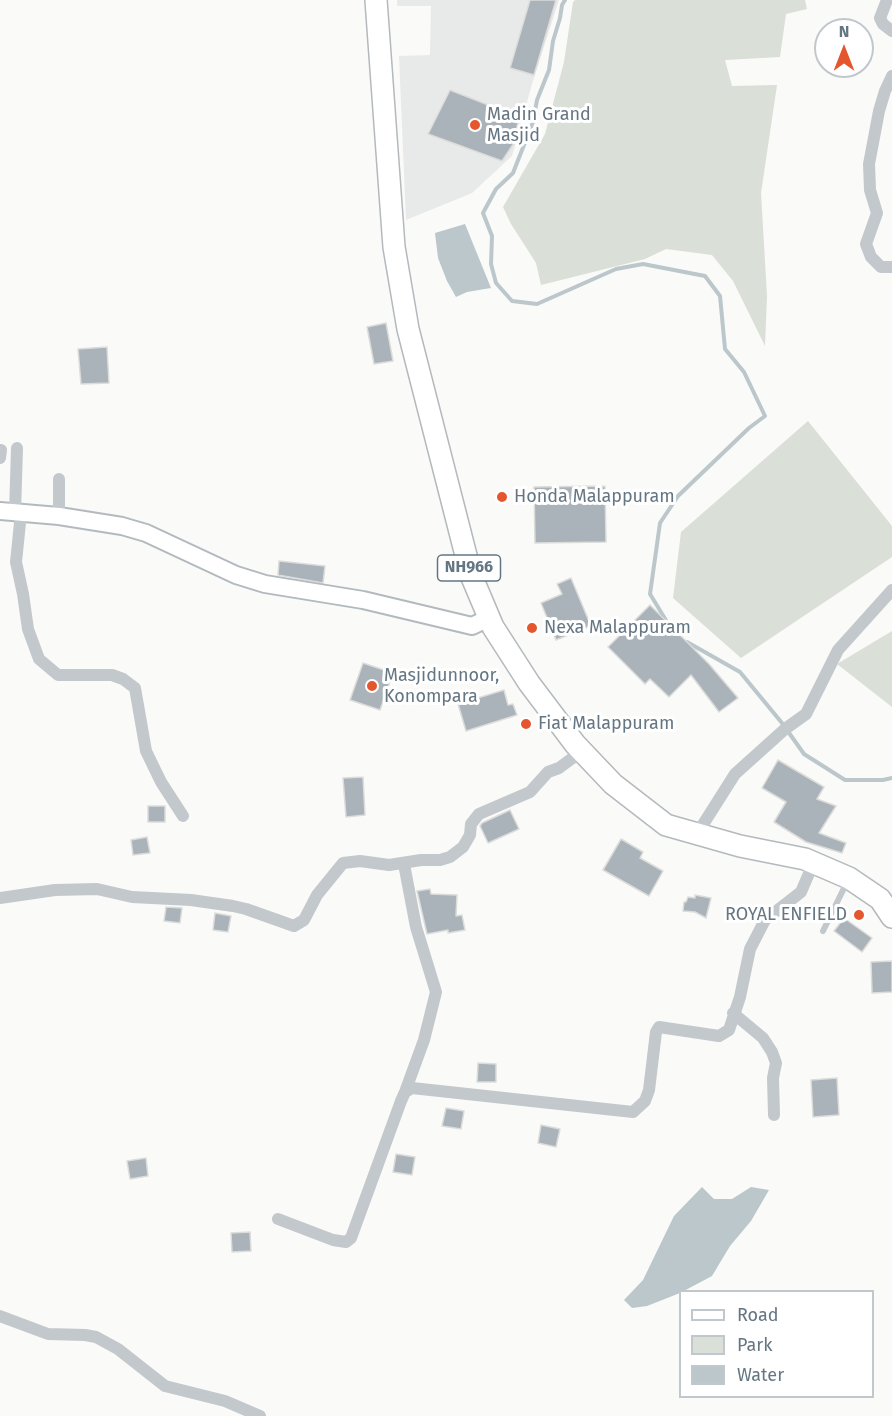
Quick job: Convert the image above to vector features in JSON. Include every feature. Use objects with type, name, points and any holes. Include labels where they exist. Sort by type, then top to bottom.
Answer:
[{"type":"highway","name":"NH966","points":[[376,0],[394,248],[408,329],[486,625],[582,751],[613,784],[666,825],[740,846],[805,859],[849,878],[880,899],[892,916]]},
{"type":"main road","points":[[12,512],[59,516],[122,526],[146,533],[217,567],[265,584],[363,600],[486,625]]},
{"type":"street","points":[[887,0],[880,18],[883,24],[892,31]]},
{"type":"street","points":[[892,76],[879,111],[869,164],[870,190],[877,213],[867,244],[871,257],[881,267],[892,267]]},
{"type":"street","points":[[17,448],[12,512],[16,562],[28,629],[39,659],[58,675],[112,675],[123,679],[135,688],[146,752],[161,782],[183,816]]},
{"type":"street","points":[[0,450],[0,458]]},
{"type":"street","points":[[59,516],[60,479]]},
{"type":"street","points":[[698,834],[735,774],[770,742],[806,714],[838,650],[892,590]]},
{"type":"street","points":[[0,898],[55,890],[97,889],[132,897],[191,900],[233,906],[294,926],[304,920],[317,895],[343,863],[360,861],[389,865],[450,857],[463,847],[470,835],[471,824],[479,814],[530,792],[548,772],[559,768],[582,751]]},
{"type":"street","points":[[278,1219],[333,1240],[346,1242],[351,1238],[375,1167],[424,1040],[436,992],[416,927],[404,864]]},
{"type":"street","points":[[405,1092],[412,1088],[633,1112],[645,1101],[649,1090],[656,1032],[659,1026],[719,1036],[729,1030],[740,997],[750,949],[765,920],[801,892],[813,864]]},
{"type":"street","points":[[734,1013],[763,1038],[772,1052],[776,1063],[773,1078],[774,1115]]},
{"type":"street","points":[[0,1316],[48,1334],[96,1337],[118,1349],[165,1386],[225,1401],[260,1416]]},
{"type":"lane","points":[[823,931],[849,878]]},
{"type":"shaded area","points":[[397,0],[559,0],[512,156],[472,193],[406,220],[399,56],[430,55],[431,6],[397,6]]},
{"type":"green space","points":[[575,0],[805,0],[807,9],[786,14],[780,57],[725,60],[732,86],[777,85],[761,193],[767,296],[765,346],[733,281],[712,255],[666,249],[645,259],[541,285],[536,263],[503,207],[545,134],[564,62]]},
{"type":"green space","points":[[808,421],[892,526],[892,557],[741,658],[673,598],[681,532]]},
{"type":"green space","points":[[892,631],[892,707],[837,664]]},
{"type":"water","points":[[465,224],[491,288],[467,292],[456,297],[438,258],[435,233]]},
{"type":"water","points":[[702,1187],[714,1199],[732,1199],[751,1187],[769,1190],[751,1221],[730,1246],[712,1276],[686,1290],[679,1290],[679,1293],[647,1306],[632,1308],[624,1300],[643,1280],[674,1216]]},
{"type":"building","points":[[530,0],[556,0],[534,75],[510,68]]},
{"type":"building","name":"Madin Grand Masjid","points":[[450,90],[519,117],[514,143],[502,161],[428,134]]},
{"type":"building","points":[[386,323],[393,361],[374,364],[367,327]]},
{"type":"building","points":[[107,347],[109,383],[81,384],[78,349]]},
{"type":"building","points":[[605,486],[606,542],[535,543],[534,487]]},
{"type":"building","points":[[279,561],[325,566],[323,583],[278,575]]},
{"type":"building","points":[[571,578],[591,626],[556,640],[541,603],[562,594],[557,584]]},
{"type":"building","points":[[650,605],[709,664],[738,698],[719,712],[691,675],[669,697],[650,679],[645,684],[608,647]]},
{"type":"building","name":"Masjidunnoor, Konompara","points":[[363,663],[393,673],[380,710],[350,700]]},
{"type":"building","points":[[504,690],[508,705],[513,704],[517,715],[466,731],[458,704]]},
{"type":"building","points":[[778,760],[824,787],[817,799],[836,806],[819,833],[846,843],[842,853],[806,842],[774,822],[786,802],[762,788]]},
{"type":"building","points":[[363,777],[365,815],[346,817],[343,778]]},
{"type":"building","points":[[148,806],[165,806],[165,822],[148,822]]},
{"type":"building","points":[[510,810],[519,829],[488,843],[480,826],[482,823]]},
{"type":"building","points":[[147,837],[150,853],[133,855],[131,840]]},
{"type":"building","points":[[621,839],[643,852],[640,858],[663,871],[649,896],[603,870]]},
{"type":"building","points":[[430,889],[431,894],[457,895],[456,916],[462,915],[465,930],[427,934],[417,891]]},
{"type":"building","points":[[695,895],[711,898],[706,918],[695,912],[683,911],[684,902],[688,897],[695,898]]},
{"type":"building","points":[[166,907],[182,908],[180,923],[164,921]]},
{"type":"building","points":[[215,913],[231,916],[228,932],[213,930]]},
{"type":"building","points":[[844,918],[872,938],[862,952],[834,931]]},
{"type":"building","points":[[892,961],[892,992],[872,993],[871,962]]},
{"type":"building","points":[[478,1063],[496,1064],[496,1082],[477,1082]]},
{"type":"building","points":[[837,1078],[839,1115],[813,1117],[811,1080]]},
{"type":"building","points":[[446,1108],[464,1111],[461,1129],[442,1126]]},
{"type":"building","points":[[541,1125],[560,1129],[556,1147],[538,1143]]},
{"type":"building","points":[[396,1154],[415,1157],[412,1175],[393,1172]]},
{"type":"building","points":[[146,1158],[148,1176],[130,1179],[127,1161]]},
{"type":"building","points":[[250,1232],[251,1251],[232,1252],[231,1233]]},
{"type":"waterway","points":[[565,0],[553,41],[549,70],[537,100],[533,122],[513,173],[496,189],[483,213],[492,236],[491,264],[496,283],[512,301],[537,304],[616,269],[643,264],[705,276],[720,296],[725,349],[744,372],[765,416],[749,428],[678,496],[660,523],[650,594],[667,622]]},
{"type":"waterway","points":[[687,642],[740,672],[804,754],[845,780],[892,778]]},
{"type":"place","name":"Madin Grand Masjid","points":[[475,125]]},
{"type":"place","name":"Honda Malappuram","points":[[502,497]]},
{"type":"place","name":"Nexa Malappuram","points":[[532,628]]},
{"type":"place","name":"Masjidunnoor, Konompara","points":[[372,686]]},
{"type":"place","name":"Fiat Malappuram","points":[[526,724]]},
{"type":"place","name":"ROYAL ENFIELD","points":[[859,915]]}]
